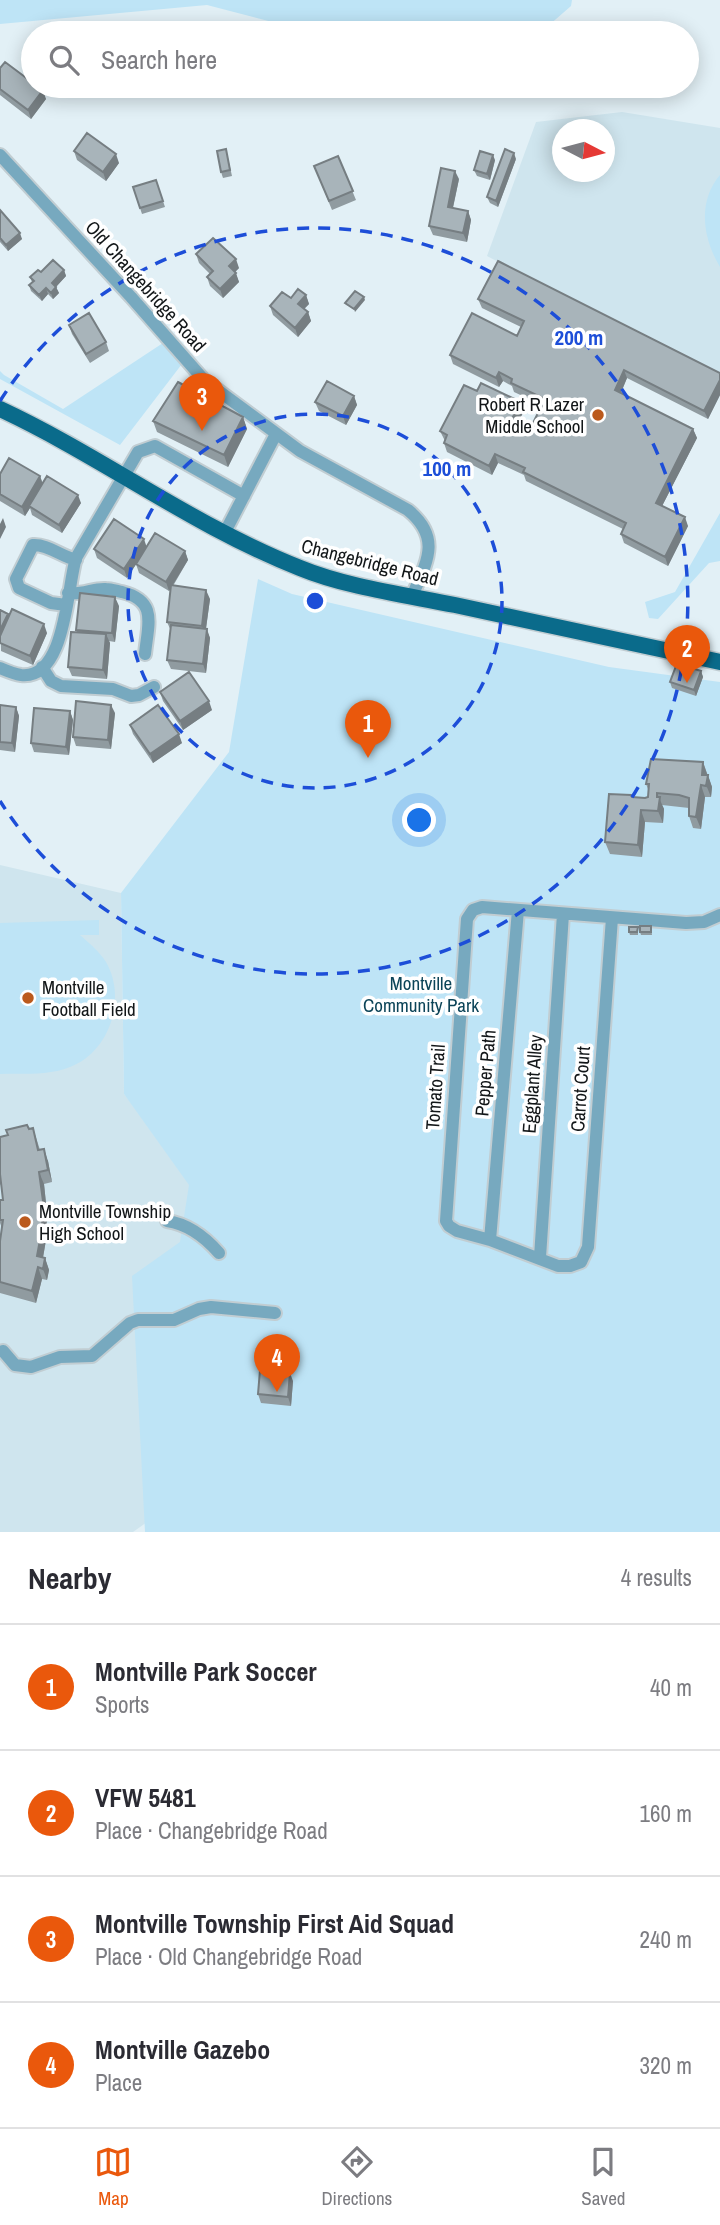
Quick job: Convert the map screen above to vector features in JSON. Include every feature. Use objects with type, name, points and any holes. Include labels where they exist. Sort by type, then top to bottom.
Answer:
[{"type":"main road","name":"Changebridge Road","points":[[0,409],[33,425],[224,534],[303,570],[720,662]]},
{"type":"street","name":"Old Changebridge Road","points":[[0,155],[204,380],[276,434],[329,469],[408,510],[421,521],[428,537],[427,554],[412,596]]},
{"type":"street","points":[[224,534],[276,434]]},
{"type":"street","points":[[0,668],[23,675],[31,674],[51,658],[59,643],[76,560],[138,452],[155,446],[244,496]]},
{"type":"street","points":[[76,560],[41,544],[33,545],[16,579],[19,588],[51,603],[104,588],[132,595],[145,603],[149,612],[145,653]]},
{"type":"street","points":[[43,667],[51,681],[61,686],[113,689],[131,695],[139,695],[154,687]]},
{"type":"street","name":"Tomato Trail","points":[[490,1240],[457,1231],[449,1226],[445,1214],[467,919],[473,910],[482,907],[518,910]]},
{"type":"street","points":[[518,910],[686,923],[704,922],[720,915]]},
{"type":"street","name":"Pepper Path","points":[[490,1240],[518,910]]},
{"type":"street","name":"Eggplant Alley","points":[[540,1257],[563,914]]},
{"type":"street","name":"Carrot Court","points":[[540,1257],[564,1267],[581,1262],[588,1247],[612,918]]},
{"type":"street","points":[[167,1221],[178,1222],[192,1230],[219,1252]]},
{"type":"street","points":[[490,1240],[540,1257]]},
{"type":"street","points":[[3,1351],[15,1365],[38,1365],[60,1357],[92,1356],[130,1323],[138,1320],[174,1320],[199,1309],[227,1304],[275,1313]]},
{"type":"shaded area","points":[[622,112],[720,128],[720,377],[487,256],[536,122],[552,120],[552,182],[615,182],[615,119],[562,119]]},
{"type":"shaded area","points":[[0,865],[121,893],[124,1094],[211,1203],[339,1386],[133,1532],[0,1532]]},
{"type":"green space","points":[[0,0],[572,0],[571,6],[554,21],[268,21],[207,5],[0,24]]},
{"type":"green space","points":[[720,175],[720,267],[706,233],[705,209]]},
{"type":"green space","points":[[166,341],[185,360],[120,445],[0,379],[0,371],[63,409]]},
{"type":"green space","points":[[720,513],[720,561],[709,563],[658,619],[649,618],[645,602],[675,592]]},
{"type":"green space","name":"Montville Community Park","points":[[258,579],[292,594],[609,667],[720,682],[720,1532],[145,1532],[132,1276],[180,1242],[189,1185],[124,1094],[121,893],[229,752]]},
{"type":"green space","points":[[99,920],[99,935],[80,935],[103,958],[112,976],[114,1007],[105,1037],[84,1060],[62,1070],[0,1074],[0,923]]},
{"type":"building","points":[[5,62],[21,74],[21,98],[37,98],[28,110],[0,89],[0,68]]},
{"type":"building","points":[[87,133],[116,154],[103,172],[74,151]]},
{"type":"building","points":[[226,149],[230,170],[221,172],[217,151]]},
{"type":"building","points":[[505,149],[514,153],[496,201],[487,197]]},
{"type":"building","points":[[480,151],[493,155],[487,174],[474,170]]},
{"type":"building","points":[[338,156],[353,191],[329,201],[314,166]]},
{"type":"building","points":[[441,168],[455,171],[448,207],[468,211],[463,233],[429,226]]},
{"type":"building","points":[[156,180],[163,201],[140,208],[133,187]]},
{"type":"building","points":[[0,210],[20,233],[6,245],[0,238]]},
{"type":"building","points":[[213,238],[236,259],[229,266],[236,273],[220,289],[207,277],[213,271],[196,254]]},
{"type":"building","points":[[53,260],[64,270],[52,283],[56,287],[51,293],[46,288],[39,295],[29,285],[34,281],[30,277],[38,270],[41,272]]},
{"type":"building","name":"Robert R Lazer Middle School","points":[[498,261],[720,373],[720,380],[704,411],[624,370],[615,390],[693,429],[656,503],[685,517],[665,557],[621,534],[626,523],[523,472],[525,468],[495,454],[489,466],[444,443],[447,435],[440,431],[464,385],[477,391],[481,383],[521,402],[507,428],[520,434],[524,424],[531,427],[545,399],[511,383],[512,379],[499,372],[496,378],[450,355],[472,313],[517,336],[524,321],[478,299]]},
{"type":"building","points":[[298,289],[306,295],[298,304],[308,312],[295,328],[270,306],[282,292],[291,298]]},
{"type":"building","points":[[355,291],[364,297],[354,309],[345,303]]},
{"type":"building","points":[[89,313],[106,342],[86,354],[69,325]]},
{"type":"building","points":[[327,381],[354,396],[343,416],[315,402]]},
{"type":"building","points":[[178,382],[243,417],[224,455],[153,421]]},
{"type":"building","points":[[9,458],[40,476],[22,507],[0,494],[0,474]]},
{"type":"building","points":[[47,476],[78,495],[59,525],[29,506]]},
{"type":"building","points":[[114,519],[144,539],[124,569],[94,549]]},
{"type":"building","points":[[155,533],[185,551],[166,582],[136,564]]},
{"type":"building","points":[[171,585],[206,590],[202,626],[167,622]]},
{"type":"building","points":[[80,593],[115,597],[112,633],[76,630]]},
{"type":"building","points":[[12,609],[44,624],[30,656],[0,643],[0,636]]},
{"type":"building","points":[[0,610],[8,614],[0,630]]},
{"type":"building","points":[[171,625],[207,629],[203,664],[167,660]]},
{"type":"building","points":[[71,632],[106,634],[103,670],[68,667]]},
{"type":"building","points":[[676,666],[701,671],[694,690],[670,682]]},
{"type":"building","points":[[189,672],[209,701],[180,721],[160,692]]},
{"type":"building","points":[[76,701],[111,705],[108,740],[73,737]]},
{"type":"building","points":[[0,705],[16,707],[12,743],[0,742]]},
{"type":"building","points":[[158,705],[179,734],[150,754],[130,725]]},
{"type":"building","points":[[34,708],[70,711],[66,747],[31,743]]},
{"type":"building","points":[[651,759],[703,762],[702,775],[708,775],[706,786],[701,785],[696,817],[689,816],[689,798],[657,793],[657,797],[660,797],[658,811],[641,810],[638,845],[605,842],[609,794],[648,797],[649,784],[646,784]]},
{"type":"building","points":[[640,926],[651,926],[651,932],[640,932]]},
{"type":"building","points":[[629,927],[638,927],[637,932],[629,932]]},
{"type":"building","name":"Montville Township High School","points":[[27,1125],[29,1129],[33,1128],[38,1150],[44,1149],[48,1170],[39,1172],[43,1201],[37,1256],[45,1258],[43,1269],[38,1267],[32,1291],[0,1282],[3,1220],[0,1220],[0,1200],[3,1200],[0,1137],[8,1135],[6,1130]]},
{"type":"building","points":[[260,1370],[290,1373],[288,1397],[258,1394]]},
{"type":"place","name":"Robert R Lazer Middle School","points":[[598,415]]},
{"type":"place","name":"Montville Township First Aid Squad","points":[[202,431]]},
{"type":"place","name":"VFW 5481","points":[[687,683]]},
{"type":"place","name":"Montville Park Soccer","points":[[368,758]]},
{"type":"place","name":"Montville Football Field","points":[[28,998]]},
{"type":"place","name":"Montville Township High School","points":[[25,1222]]},
{"type":"place","name":"Montville Gazebo","points":[[277,1392]]}]
